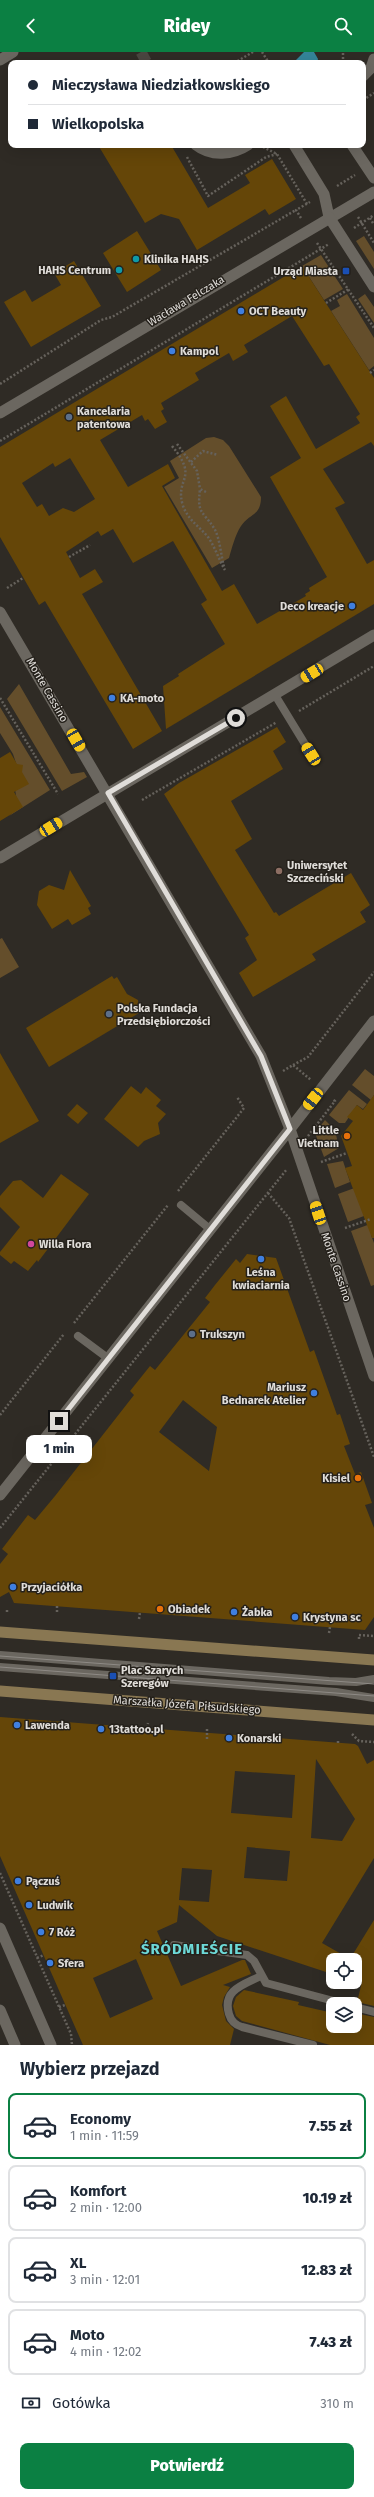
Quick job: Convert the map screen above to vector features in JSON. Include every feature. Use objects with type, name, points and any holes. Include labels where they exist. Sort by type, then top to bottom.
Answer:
[{"type":"main road","points":[[0,1632],[374,1660]]},
{"type":"main road","name":"Marszałka Józefa Piłsudskiego","points":[[0,1691],[374,1720]]},
{"type":"street","points":[[0,60],[13,52]]},
{"type":"street","points":[[366,73],[371,68],[374,59]]},
{"type":"street","points":[[203,148],[215,153],[229,152],[240,148]]},
{"type":"street","points":[[296,148],[324,194],[329,218],[374,287]]},
{"type":"street","points":[[354,148],[374,178]]},
{"type":"street","name":"Wacława Felczaka","points":[[0,413],[374,192]]},
{"type":"street","name":"Monte Cassino","points":[[0,612],[108,793],[261,1056],[290,1129],[374,1376]]},
{"type":"street","points":[[0,858],[374,635]]},
{"type":"street","points":[[0,1495],[211,1230],[374,1021]]},
{"type":"street","points":[[0,1928],[51,2045]]},
{"type":"street","points":[[0,2010],[15,2045]]},
{"type":"lane","points":[[275,695],[311,754]]},
{"type":"lane","points":[[181,1205],[211,1230]]},
{"type":"lane","points":[[78,1336],[109,1359]]},
{"type":"lane","points":[[0,1655],[345,1682],[374,1679]]},
{"type":"lane","points":[[0,1667],[336,1692],[374,1698]]},
{"type":"lane","points":[[174,1945],[247,1955],[254,1961],[266,1983],[326,1999]]},
{"type":"lane","points":[[261,1976],[234,1989],[229,1994],[227,2000],[230,2019],[236,2025],[242,2027],[313,2045]]},
{"type":"lane","points":[[362,2009],[374,2012]]},
{"type":"path","points":[[239,60],[253,52]]},
{"type":"path","points":[[267,149],[277,154],[307,204]]},
{"type":"path","points":[[183,151],[208,196],[266,157],[277,154]]},
{"type":"path","points":[[0,384],[101,320],[112,317],[366,168]]},
{"type":"path","points":[[350,205],[374,243]]},
{"type":"path","points":[[296,210],[303,221]]},
{"type":"path","points":[[349,232],[374,215]]},
{"type":"path","points":[[370,218],[374,225]]},
{"type":"path","points":[[315,241],[322,247],[374,328]]},
{"type":"path","points":[[0,441],[322,247],[332,243]]},
{"type":"path","points":[[326,303],[349,289]]},
{"type":"path","points":[[370,373],[374,370]]},
{"type":"path","points":[[172,446],[182,458],[187,470],[181,496],[187,515],[208,538],[225,570],[214,528],[205,519],[200,509],[200,478],[191,462],[176,444]]},
{"type":"path","points":[[191,462],[203,451],[218,455]]},
{"type":"path","points":[[200,489],[206,492]]},
{"type":"path","points":[[69,557],[90,545]]},
{"type":"path","points":[[7,588],[24,578]]},
{"type":"path","points":[[142,800],[374,666]]},
{"type":"path","points":[[0,698],[58,794]]},
{"type":"path","points":[[293,1065],[308,1057],[374,972]]},
{"type":"path","points":[[174,1196],[244,1108],[237,1097]]},
{"type":"path","points":[[321,1162],[347,1153]]},
{"type":"path","points":[[268,1193],[289,1218],[374,1457]]},
{"type":"path","points":[[72,1325],[169,1202]]},
{"type":"path","points":[[345,1228],[371,1219]]},
{"type":"path","points":[[0,1415],[67,1331]]},
{"type":"path","points":[[57,1606],[57,1612]]},
{"type":"path","points":[[139,1619],[140,1612]]},
{"type":"path","points":[[329,1633],[330,1627]]},
{"type":"path","points":[[359,1639],[359,1635],[374,1636]]},
{"type":"path","points":[[147,1728],[148,1723]]},
{"type":"path","points":[[207,1739],[208,1728]]},
{"type":"path","points":[[352,1734],[359,1741],[374,1742]]},
{"type":"path","points":[[0,1873],[59,2007],[70,2034],[72,2045]]},
{"type":"path","points":[[38,1958],[44,1955]]},
{"type":"path","points":[[59,2007],[65,2005]]},
{"type":"shaded area","points":[[364,236],[374,252],[374,269],[356,241]]},
{"type":"shaded area","points":[[321,255],[343,289],[324,300],[302,266]]},
{"type":"shaded area","points":[[347,294],[374,338],[374,366],[369,370],[331,311],[340,306],[337,300]]},
{"type":"shaded area","points":[[365,294],[374,307],[374,323],[358,299]]},
{"type":"shaded area","points":[[214,437],[223,440],[229,446],[261,497],[261,503],[257,511],[241,526],[229,558],[212,568],[164,487],[179,478],[170,461],[206,438]]},
{"type":"shaded area","points":[[19,684],[71,774],[84,772],[87,777],[62,791],[7,699]]},
{"type":"shaded area","points":[[0,707],[50,790],[9,816],[18,808],[15,789],[17,766],[13,754],[0,733]]},
{"type":"shaded area","points":[[2,938],[19,967],[0,978],[0,939]]},
{"type":"shaded area","points":[[365,1069],[374,1076],[374,1095],[371,1100],[352,1085]]},
{"type":"shaded area","points":[[349,1090],[367,1104],[363,1109],[357,1105],[345,1123],[339,1123],[329,1115]]},
{"type":"shaded area","points":[[325,1120],[335,1130],[339,1148],[324,1157],[315,1133]]},
{"type":"shaded area","points":[[343,1161],[350,1182],[335,1188],[327,1164]]},
{"type":"shaded area","points":[[360,1186],[364,1216],[348,1222],[338,1194]]},
{"type":"shaded area","points":[[373,1223],[371,1235],[374,1243],[374,1285],[371,1286],[351,1231]]},
{"type":"water","points":[[304,52],[314,52],[318,59],[318,60],[296,60]]},
{"type":"building","points":[[100,148],[173,148],[208,208],[250,183],[245,175],[272,159],[296,199],[269,215],[265,209],[197,250],[179,219],[161,214],[145,223]]},
{"type":"building","name":"Klinika HAHS","points":[[137,231],[161,270],[127,292],[103,253]]},
{"type":"building","points":[[74,261],[101,306],[31,347],[4,302],[25,290],[32,302],[61,285],[54,273]]},
{"type":"building","points":[[302,266],[374,378],[374,446],[371,442],[323,469],[345,503],[335,508],[367,564],[374,560],[374,604],[166,729],[163,686],[179,676],[178,674],[225,644],[201,604],[207,600],[173,541],[133,563],[113,529],[101,536],[98,531],[66,552],[80,578],[95,569],[103,582],[82,594],[162,731],[133,749],[45,601],[39,605],[0,537],[0,447]],"holes":[[[292,316],[324,366],[329,364],[360,414],[356,417],[360,423],[316,449],[286,396],[270,406],[301,458],[270,477],[327,577],[309,588],[310,591],[305,594],[306,596],[257,624],[234,584],[222,591],[162,486],[175,478],[168,464],[128,487],[100,440],[142,415],[145,421],[148,419],[155,429],[167,422],[161,411],[164,409],[161,403],[199,380],[195,373],[229,353],[233,361],[248,352],[244,345]],[[70,458],[95,499],[74,512],[63,508],[49,516],[42,504],[37,507],[22,483],[53,463],[55,467]]]},
{"type":"building","points":[[277,727],[286,742],[273,751],[283,769],[231,801],[252,839],[235,850],[274,913],[276,912],[279,916],[351,873],[370,905],[360,912],[366,922],[312,954],[316,960],[253,997],[239,973],[257,960],[245,938],[249,935],[164,794],[179,783]]},
{"type":"building","points":[[10,752],[17,764],[23,765],[22,772],[29,784],[14,792],[23,807],[0,821],[0,758]]},
{"type":"building","points":[[70,870],[91,906],[88,908],[91,914],[72,925],[68,919],[52,929],[37,905],[39,891],[49,885],[64,890]]},
{"type":"building","points":[[112,976],[114,979],[117,977],[127,994],[138,1000],[139,1013],[49,1067],[26,1028]]},
{"type":"building","points":[[0,1053],[39,1121],[0,1143]]},
{"type":"building","points":[[131,1086],[141,1094],[146,1087],[161,1100],[156,1106],[166,1114],[158,1123],[160,1134],[144,1141],[138,1147],[104,1119]]},
{"type":"building","points":[[374,1095],[374,1238],[372,1238],[345,1168],[352,1166],[341,1136],[353,1121],[347,1117],[357,1105],[363,1110]]},
{"type":"building","points":[[77,1104],[88,1113],[78,1124],[67,1115]]},
{"type":"building","points":[[61,1174],[89,1194],[38,1262],[37,1260],[28,1271],[14,1261],[11,1264],[0,1255],[0,1252],[20,1227],[0,1207],[0,1196],[13,1181],[21,1180],[43,1198]]},
{"type":"building","points":[[247,1254],[276,1258],[310,1352],[314,1350],[337,1415],[340,1414],[350,1444],[344,1446],[355,1474],[361,1472],[372,1503],[365,1505],[374,1528],[374,1617],[365,1630],[14,1603],[9,1592],[0,1597],[0,1564],[8,1554],[2,1549],[28,1515],[35,1520],[55,1496],[134,1395],[130,1391],[150,1366],[155,1370],[210,1302],[205,1298],[236,1259],[240,1263]],"holes":[[[183,1400],[217,1427],[209,1471],[159,1432]]]},
{"type":"building","points":[[0,1717],[355,1744],[358,1746],[367,1764],[374,1760],[374,1858],[322,1943],[340,1953],[326,1953],[326,1972],[217,1936],[179,1905],[177,1922],[157,1931],[181,1986],[242,1960],[245,1960],[251,1974],[223,1985],[230,1987],[224,1997],[222,2005],[226,2021],[234,2029],[230,2045],[83,2045],[0,1856]],"holes":[[[316,1759],[355,1819],[342,1841],[311,1838]],[[235,1771],[295,1775],[292,1818],[231,1813]],[[247,1847],[290,1851],[287,1881],[244,1878]],[[182,1868],[212,1870],[209,1902],[179,1900]],[[136,1959],[153,1999],[110,2018],[93,1978]]]},
{"type":"building","points":[[374,1920],[374,2006],[362,2003],[362,1997],[358,1997],[360,1989],[362,1989],[362,1953],[354,1953]]},
{"type":"building","points":[[244,1990],[299,2002],[298,2005],[326,2011],[326,2033],[362,2033],[362,2014],[374,2017],[374,2045],[330,2045],[242,2021],[236,2016],[233,2006],[236,1997]]},
{"type":"tunnel","points":[[141,52],[145,60]]},
{"type":"tram line","points":[[0,1656],[374,1684]]},
{"type":"tram line","points":[[0,1667],[374,1696]]},
{"type":"place","name":"Klinika HAHS","points":[[136,259]]},
{"type":"place","name":"HAHS Centrum","points":[[119,270]]},
{"type":"place","name":"Urząd Miasta","points":[[346,271]]},
{"type":"place","name":"OCT Beauty","points":[[241,311]]},
{"type":"place","name":"Kampol","points":[[172,351]]},
{"type":"place","name":"Kancelaria patentowa","points":[[69,417]]},
{"type":"place","name":"Deco kreacje","points":[[352,606]]},
{"type":"place","name":"KA-moto","points":[[112,698]]},
{"type":"place","name":"Uniwersytet Szczeciński","points":[[279,871]]},
{"type":"place","name":"Polska Fundacja Przedsiębiorczości","points":[[109,1014]]},
{"type":"place","name":"Little Vietnam","points":[[347,1136]]},
{"type":"place","name":"Willa Flora","points":[[31,1244]]},
{"type":"place","name":"Leśna kwiaciarnia","points":[[261,1259]]},
{"type":"place","name":"Trukszyn","points":[[192,1334]]},
{"type":"place","name":"Mariusz Bednarek Atelier","points":[[314,1393]]},
{"type":"place","name":"Kisiel","points":[[358,1478]]},
{"type":"place","name":"Przyjaciółka","points":[[13,1587]]},
{"type":"place","name":"Obiadek","points":[[160,1609]]},
{"type":"place","name":"Żabka","points":[[234,1612]]},
{"type":"place","name":"Krystyna sc","points":[[295,1617]]},
{"type":"place","name":"Plac Szarych Szeregów","points":[[113,1676]]},
{"type":"place","name":"Lawenda","points":[[17,1725]]},
{"type":"place","name":"13tattoo.pl","points":[[101,1729]]},
{"type":"place","name":"Konarski","points":[[229,1738]]},
{"type":"place","name":"Pączuś","points":[[18,1881]]},
{"type":"place","name":"Ludwik","points":[[29,1905]]},
{"type":"place","name":"7 Róż","points":[[41,1932]]},
{"type":"place","name":"Sfera","points":[[50,1963]]},
{"type":"district","name":"ŚRÓDMIEŚCIE","points":[[192,1949]]},
{"type":"route","points":[[59,1421],[290,1129],[261,1056],[108,793],[120,788],[236,718]]}]
